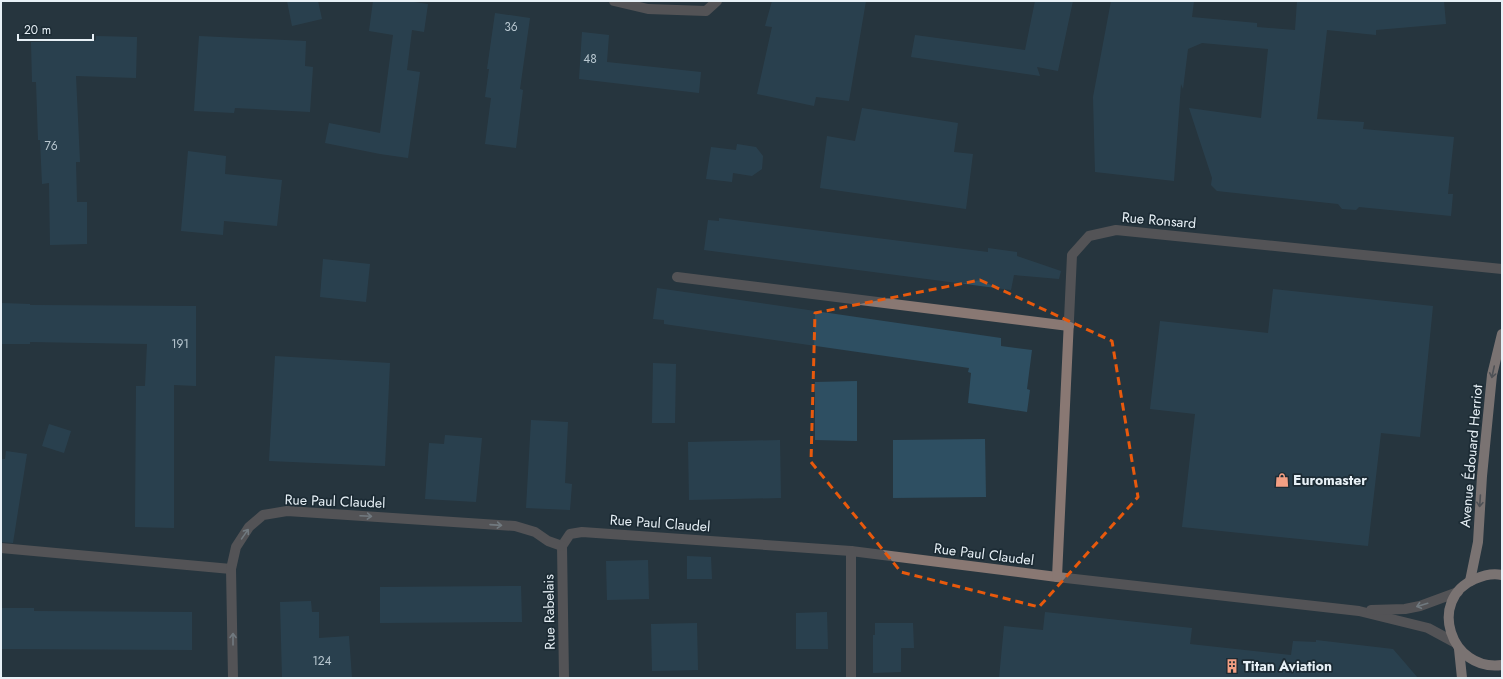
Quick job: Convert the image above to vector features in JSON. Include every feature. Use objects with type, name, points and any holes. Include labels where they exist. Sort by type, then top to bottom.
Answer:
[{"type":"main road","name":"Avenue Édouard Herriot","points":[[1470,581],[1478,542],[1482,476],[1492,375],[1502,334]]},
{"type":"main road","points":[[1462,678],[1456,645],[1449,629],[1449,616],[1452,603],[1458,592],[1470,581],[1483,575],[1502,575]]},
{"type":"main road","points":[[1456,645],[1468,658],[1481,664],[1494,666],[1502,665]]},
{"type":"street","points":[[614,1],[648,9],[706,11],[717,1]]},
{"type":"street","name":"Rue Ronsard","points":[[1057,577],[1072,254],[1089,236],[1116,230],[1502,269]]},
{"type":"street","points":[[677,277],[1069,326]]},
{"type":"street","name":"Rue Paul Claudel","points":[[233,678],[231,569],[236,547],[249,527],[263,515],[287,511],[515,526],[535,532],[548,541],[562,546],[570,534],[582,532],[852,551],[1057,577],[1359,611],[1428,628],[1456,645]]},
{"type":"street","name":"Rue Rabelais","points":[[562,546],[564,678]]},
{"type":"street","points":[[1,548],[231,569]]},
{"type":"street","points":[[852,551],[852,678]]},
{"type":"street","name":"Rue Paul Claudel","points":[[1359,611],[1405,609],[1420,606],[1458,592]]},
{"type":"highlighted area","points":[[980,280],[1112,341],[1138,497],[1039,607],[901,572],[811,462],[815,313]]},
{"type":"building","points":[[287,1],[318,1],[322,19],[292,26]]},
{"type":"building","points":[[373,1],[407,1],[428,4],[424,32],[412,30],[407,70],[420,72],[408,158],[325,143],[329,123],[380,133],[393,35],[369,31]]},
{"type":"building","points":[[772,1],[866,1],[849,101],[816,97],[814,106],[757,94],[772,27],[765,26]]},
{"type":"building","points":[[1035,1],[1073,1],[1058,71],[1037,67],[1040,76],[911,57],[915,35],[1025,50]]},
{"type":"building","points":[[1111,1],[1194,1],[1192,17],[1257,23],[1257,27],[1295,30],[1297,1],[1444,1],[1446,24],[1376,30],[1376,35],[1327,30],[1317,119],[1364,122],[1363,129],[1454,137],[1448,194],[1453,194],[1451,216],[1359,207],[1356,210],[1342,209],[1338,204],[1217,191],[1211,185],[1212,178],[1189,108],[1261,118],[1268,49],[1202,43],[1188,49],[1183,89],[1181,84],[1174,181],[1095,172],[1093,97]]},
{"type":"building","points":[[495,13],[530,18],[520,89],[523,90],[516,148],[485,144],[491,98],[485,97],[489,69],[487,69]]},
{"type":"building","points":[[582,32],[609,35],[607,62],[701,72],[699,93],[579,79]]},
{"type":"building","points":[[96,36],[137,37],[136,78],[76,76],[80,162],[76,162],[77,202],[87,202],[87,244],[50,245],[49,183],[42,184],[40,140],[38,140],[36,82],[32,82],[31,42],[96,40]]},
{"type":"building","points":[[199,36],[306,41],[305,66],[313,67],[310,112],[235,108],[234,113],[194,111]]},
{"type":"building","points":[[862,108],[958,123],[954,152],[973,154],[966,209],[820,188],[827,136],[855,141]]},
{"type":"building","points":[[737,144],[756,147],[763,156],[762,169],[752,176],[733,173],[732,182],[706,179],[711,147],[736,150]]},
{"type":"building","points":[[188,151],[226,156],[225,174],[282,180],[277,226],[224,221],[223,235],[181,231]]},
{"type":"building","points":[[719,218],[988,252],[988,248],[1017,252],[1017,256],[1061,271],[1059,279],[1014,275],[1011,290],[704,250],[708,220],[719,221]]},
{"type":"building","points":[[323,259],[370,264],[366,302],[320,297]]},
{"type":"building","points":[[657,288],[1001,338],[1001,346],[1032,350],[1027,389],[1030,390],[1027,412],[968,403],[971,373],[968,372],[969,368],[664,324],[664,320],[653,319]]},
{"type":"building","points":[[1273,289],[1433,306],[1420,437],[1381,433],[1368,546],[1182,527],[1195,414],[1150,409],[1160,321],[1268,333]]},
{"type":"building","points":[[1,303],[30,305],[196,306],[196,386],[174,385],[174,528],[135,527],[136,386],[145,386],[147,344],[30,342],[30,344],[1,344]]},
{"type":"building","points":[[275,356],[390,363],[385,466],[269,461]]},
{"type":"building","points":[[653,363],[676,364],[675,423],[652,423]]},
{"type":"building","points":[[857,381],[857,441],[815,440],[815,382]]},
{"type":"building","points":[[531,420],[568,422],[565,483],[572,484],[570,510],[526,508]]},
{"type":"building","points":[[49,424],[71,431],[64,453],[42,446]]},
{"type":"building","points":[[445,435],[482,438],[476,502],[425,499],[429,443],[444,444]]},
{"type":"building","points":[[985,439],[986,497],[893,498],[893,440]]},
{"type":"building","points":[[780,440],[781,498],[689,500],[688,442]]},
{"type":"building","points":[[6,451],[27,454],[13,543],[1,542],[1,459],[5,459]]},
{"type":"building","points":[[687,556],[711,557],[712,579],[687,579]]},
{"type":"building","points":[[648,560],[649,599],[607,600],[606,561]]},
{"type":"building","points":[[521,586],[522,622],[380,623],[380,587]]},
{"type":"building","points":[[311,601],[312,612],[319,612],[319,638],[349,636],[352,678],[282,678],[280,602]]},
{"type":"building","points":[[1,608],[34,608],[34,611],[192,612],[192,650],[1,649]]},
{"type":"building","points":[[827,612],[828,649],[796,649],[796,613]]},
{"type":"building","points":[[1045,612],[1192,628],[1190,644],[1291,655],[1293,641],[1316,642],[1316,640],[1393,649],[1418,678],[999,678],[1004,626],[1043,630]]},
{"type":"building","points":[[697,623],[698,670],[652,671],[651,624]]},
{"type":"building","points":[[875,623],[913,623],[914,648],[901,648],[901,672],[873,673],[873,635],[875,635]]},
{"type":"place","name":"Euromaster","points":[[1282,480]]},
{"type":"place","name":"Titan Aviation","points":[[1232,666]]}]
